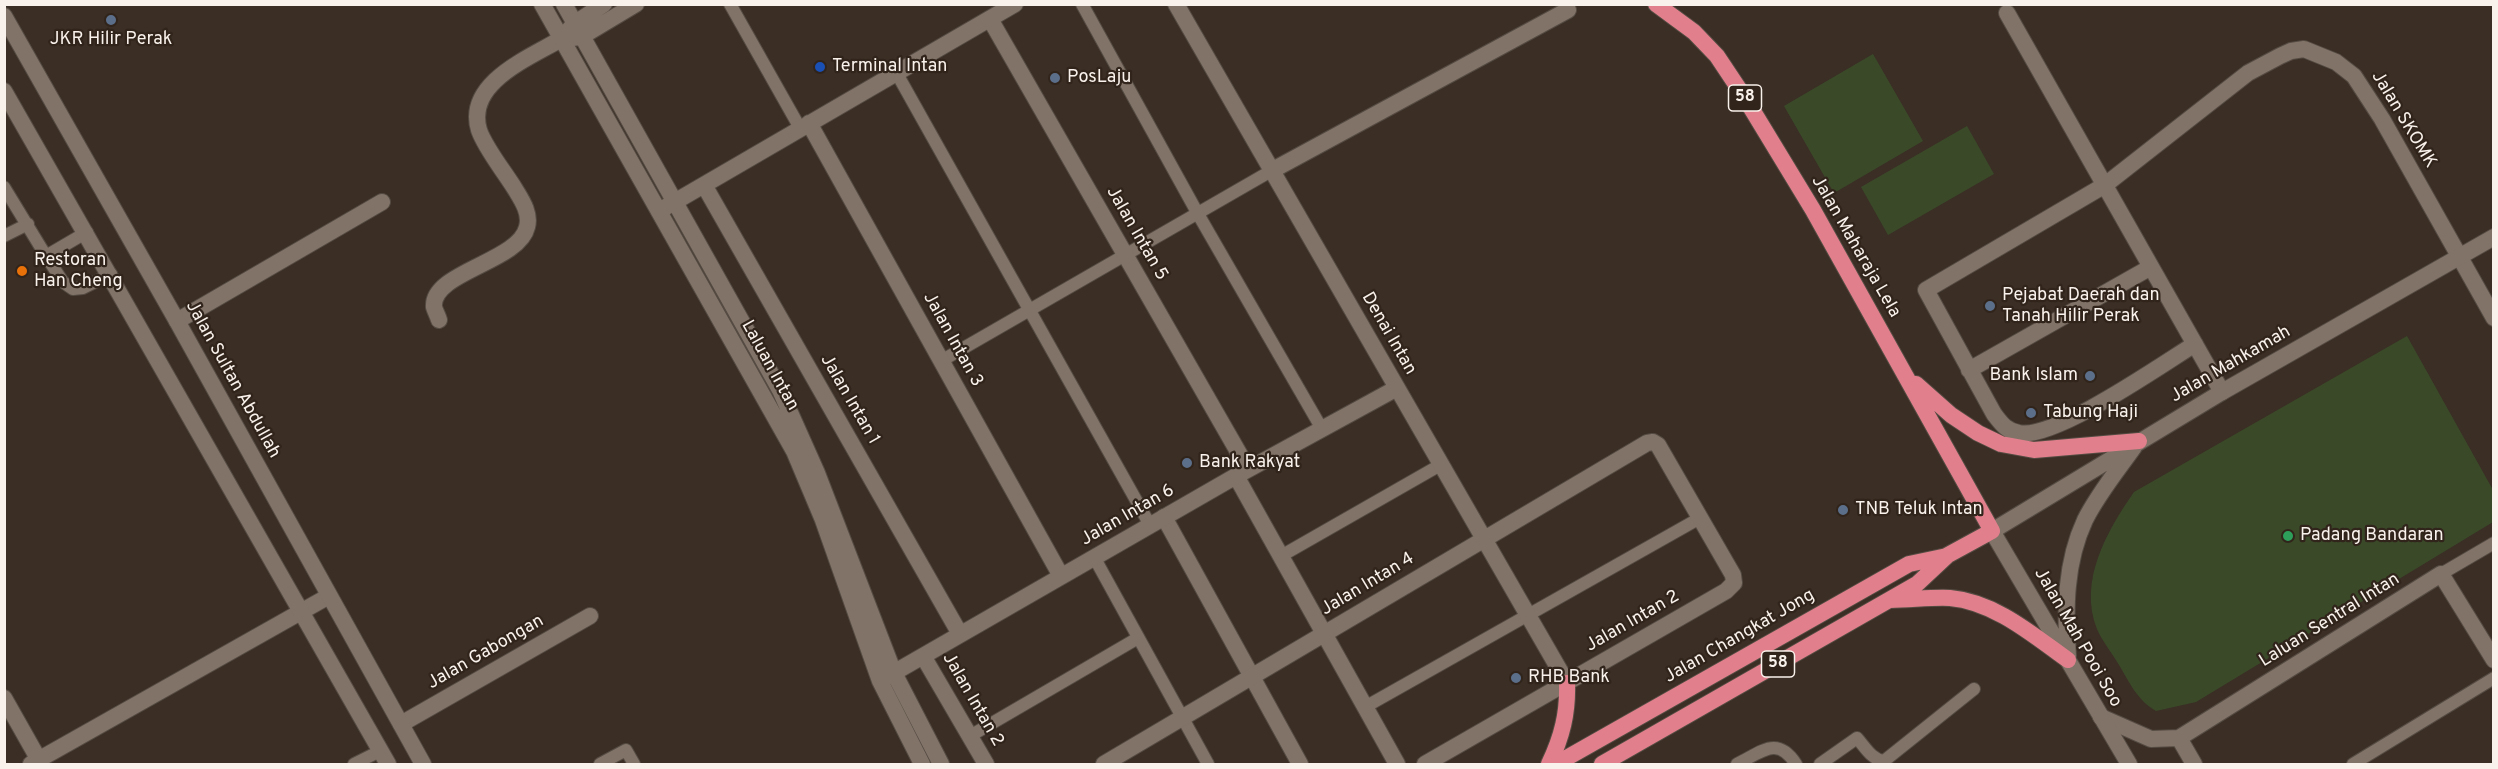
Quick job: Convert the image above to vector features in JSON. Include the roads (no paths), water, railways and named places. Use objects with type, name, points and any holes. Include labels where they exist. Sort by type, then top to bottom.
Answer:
[{"type":"highway","name":"Jalan Maharaja Lela","points":[[1656,4],[1695,32],[1717,56],[1745,98],[1813,210],[1992,531]]},
{"type":"highway","points":[[1906,375],[1952,415],[1978,433],[2001,444],[2034,450],[2139,441]]},
{"type":"highway","name":"Jalan Changkat Jong","points":[[1602,765],[1626,759],[1917,584],[1948,555],[1992,531]]},
{"type":"highway","name":"Jalan Changkat Jong","points":[[1556,765],[1909,564],[1948,555]]},
{"type":"highway","points":[[1888,600],[1951,598],[1981,606],[2028,630],[2068,660]]},
{"type":"highway","points":[[1549,765],[1563,733],[1568,700],[1567,682]]},
{"type":"street","name":"Laluan Intan","points":[[542,4],[794,451],[922,765]]},
{"type":"street","name":"Laluan Intan","points":[[564,4],[780,390],[826,494],[887,677],[941,765]]},
{"type":"street","points":[[578,31],[604,4]]},
{"type":"street","points":[[439,320],[434,306],[438,292],[446,284],[497,256],[520,239],[527,227],[527,213],[521,199],[480,132],[476,115],[489,85],[561,39],[636,4]]},
{"type":"street","points":[[659,211],[1015,4]]},
{"type":"street","name":"Denai Intan","points":[[1176,4],[1567,682]]},
{"type":"street","points":[[1271,171],[1568,10]]},
{"type":"street","points":[[2007,13],[2222,392]]},
{"type":"street","name":"Jalan Sultan Abdullah","points":[[4,16],[177,321],[423,765]]},
{"type":"street","name":"Jalan Intan 5","points":[[990,19],[1126,256],[1242,472],[1281,556],[1397,765]]},
{"type":"street","name":"Jalan SKOMK","points":[[2105,185],[2247,73],[2280,56],[2304,49],[2336,62],[2355,76],[2382,118],[2459,257]]},
{"type":"street","points":[[4,91],[111,274],[384,758]]},
{"type":"street","name":"Jalan Intan 3","points":[[805,125],[1061,576]]},
{"type":"street","name":"Jalan Intan 1","points":[[704,185],[960,634]]},
{"type":"street","points":[[2105,185],[1926,290],[1969,370],[1994,414],[2006,429],[2019,433],[2036,434],[2076,416],[2195,344]]},
{"type":"street","points":[[177,321],[382,202]]},
{"type":"street","name":"Jalan Mahkamah","points":[[1992,531],[2222,392],[2493,237]]},
{"type":"street","points":[[2459,257],[2493,318]]},
{"type":"street","points":[[1969,370],[2151,267]]},
{"type":"street","name":"Jalan Intan 6","points":[[887,677],[1242,472],[1397,388]]},
{"type":"street","points":[[2068,660],[2065,613],[2074,547],[2085,519],[2103,489],[2139,441]]},
{"type":"street","name":"Jalan Intan 4","points":[[1104,765],[1647,443],[1653,442],[1658,446],[1701,518]]},
{"type":"street","name":"Jalan Intan 2","points":[[1425,765],[1726,591],[1734,584],[1733,575],[1701,518]]},
{"type":"street","points":[[1157,521],[1251,677],[1300,765]]},
{"type":"street","name":"Jalan Mah Pooi Soo","points":[[1992,531],[2129,765]]},
{"type":"street","points":[[2441,574],[2493,660]]},
{"type":"street","name":"Laluan Sentral Intan","points":[[2179,738],[2441,574]]},
{"type":"street","points":[[4,698],[35,762],[329,596]]},
{"type":"street","name":"Jalan Gabongan","points":[[401,724],[590,616]]},
{"type":"street","name":"Jalan Intan 2","points":[[923,656],[986,765]]},
{"type":"street","points":[[2101,717],[2130,732],[2151,739],[2179,738],[2194,765]]},
{"type":"lane","points":[[730,4],[805,125]]},
{"type":"lane","points":[[1082,4],[1198,214],[1322,429]]},
{"type":"lane","points":[[896,72],[1030,311],[1157,521]]},
{"type":"lane","points":[[941,361],[1271,171]]},
{"type":"lane","points":[[4,187],[63,282],[73,289],[83,288],[111,274]]},
{"type":"lane","points":[[4,236],[28,224]]},
{"type":"lane","points":[[46,256],[87,232]]},
{"type":"lane","points":[[1281,556],[1442,464]]},
{"type":"lane","points":[[1365,707],[1701,518]]},
{"type":"lane","points":[[2441,574],[2493,543]]},
{"type":"lane","points":[[1094,557],[1208,765]]},
{"type":"lane","points":[[970,736],[1138,638]]},
{"type":"lane","points":[[2353,765],[2493,678]]},
{"type":"lane","points":[[1820,765],[1857,738],[1870,754],[1879,761],[1884,761],[1974,689]]},
{"type":"lane","points":[[1737,765],[1772,747],[1782,748],[1796,765]]},
{"type":"lane","points":[[600,765],[626,750],[634,765]]},
{"type":"lane","points":[[354,765],[384,758]]},
{"type":"place","name":"JKR Hilir Perak","points":[[111,20]]},
{"type":"place","name":"Terminal Intan","points":[[820,67]]},
{"type":"place","name":"PosLaju","points":[[1055,78]]},
{"type":"place","name":"Restoran Han Cheng","points":[[22,271]]},
{"type":"place","name":"Pejabat Daerah dan Tanah Hilir Perak","points":[[1990,306]]},
{"type":"place","name":"Bank Islam","points":[[2090,376]]},
{"type":"place","name":"Tabung Haji","points":[[2031,413]]},
{"type":"place","name":"Bank Rakyat","points":[[1187,463]]},
{"type":"place","name":"TNB Teluk Intan","points":[[1843,510]]},
{"type":"place","name":"Padang Bandaran","points":[[2288,536]]},
{"type":"place","name":"RHB Bank","points":[[1516,678]]}]
